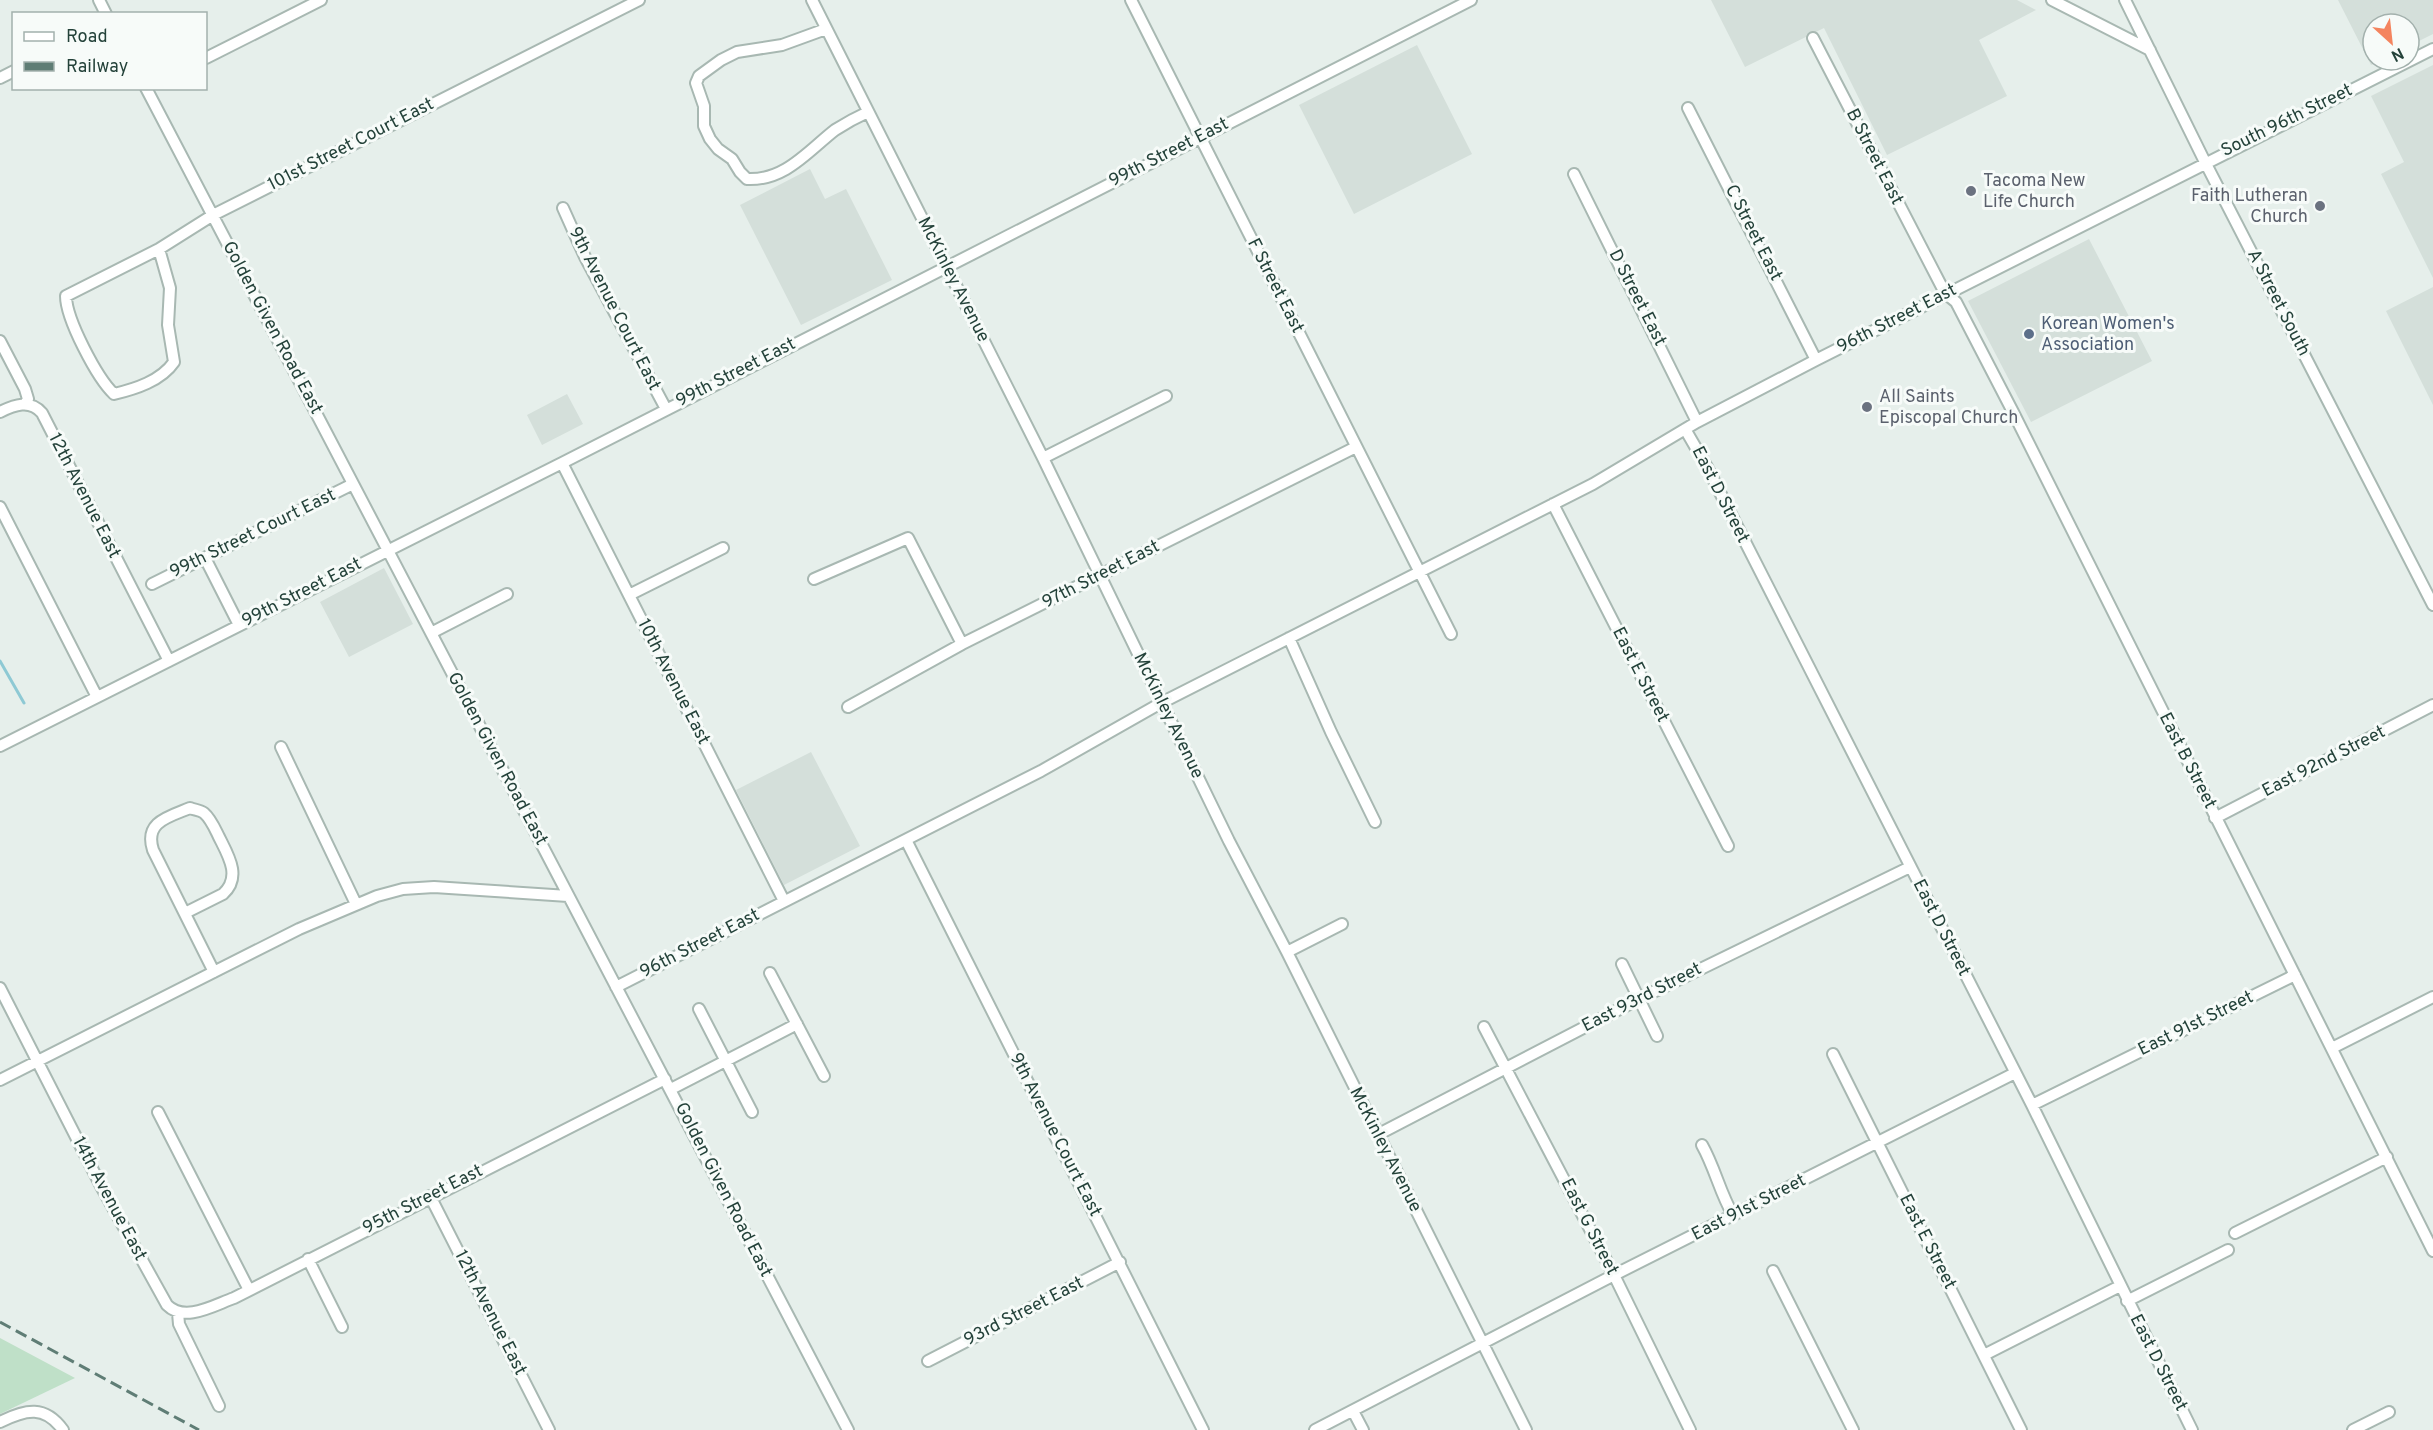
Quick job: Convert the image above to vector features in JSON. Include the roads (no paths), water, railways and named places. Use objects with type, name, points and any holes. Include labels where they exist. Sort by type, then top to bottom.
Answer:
[{"type":"street","points":[[207,57],[321,0]]},
{"type":"street","name":"101st Street Court East","points":[[159,249],[171,288],[168,325],[174,362],[164,374],[154,380],[114,394],[104,384],[68,315],[66,296],[159,249],[213,215],[639,0]]},
{"type":"street","name":"McKinley Avenue","points":[[812,0],[1043,458],[1161,703],[1526,1430]]},
{"type":"street","name":"F Street East","points":[[1131,0],[1451,634]]},
{"type":"street","name":"99th Street East","points":[[0,746],[1471,0]]},
{"type":"street","points":[[2052,0],[2150,50]]},
{"type":"street","name":"A Street South","points":[[2125,0],[2205,162],[2433,605]]},
{"type":"street","points":[[826,29],[782,45],[737,52],[699,76],[696,83],[704,106],[704,126],[718,149],[732,159],[747,179],[766,178],[796,164],[837,129],[868,112]]},
{"type":"street","name":"B Street East","points":[[1813,38],[1936,276]]},
{"type":"street","name":"South 96th Street","points":[[2205,162],[2433,49]]},
{"type":"street","name":"Golden Given Road East","points":[[147,90],[848,1430]]},
{"type":"street","name":"C Street East","points":[[1688,108],[1816,360]]},
{"type":"street","name":"96th Street East","points":[[616,987],[1041,771],[1161,703],[1593,484],[1697,422],[1945,293],[2205,162]]},
{"type":"street","name":"D Street East","points":[[1574,174],[1697,422]]},
{"type":"street","name":"9th Avenue Court East","points":[[563,208],[585,257],[666,409]]},
{"type":"street","name":"East B Street","points":[[1936,276],[1945,293],[1956,302],[2003,394],[2433,1251]]},
{"type":"street","points":[[0,341],[26,389],[28,399],[25,404],[0,412]]},
{"type":"street","points":[[1043,458],[1166,396]]},
{"type":"street","name":"12th Avenue East","points":[[25,404],[38,408],[42,413],[169,661]]},
{"type":"street","name":"East D Street","points":[[1685,429],[1707,466],[2032,1105],[2192,1430]]},
{"type":"street","name":"97th Street East","points":[[848,707],[962,644],[1356,447]]},
{"type":"street","name":"10th Avenue East","points":[[562,463],[784,902]]},
{"type":"street","name":"99th Street Court East","points":[[152,584],[353,484]]},
{"type":"street","name":"East E Street","points":[[1553,504],[1728,846]]},
{"type":"street","points":[[0,507],[97,697]]},
{"type":"street","points":[[814,579],[908,537],[962,644]]},
{"type":"street","points":[[629,596],[723,548]]},
{"type":"street","points":[[205,558],[239,625]]},
{"type":"street","points":[[431,633],[507,594]]},
{"type":"street","points":[[1290,638],[1331,732],[1375,822]]},
{"type":"street","name":"East 92nd Street","points":[[2215,818],[2433,705]]},
{"type":"street","points":[[281,747],[356,904]]},
{"type":"street","points":[[185,913],[214,900],[230,886],[233,874],[232,864],[210,821],[200,811],[190,808],[158,823],[149,838],[153,850],[214,972]]},
{"type":"street","name":"9th Avenue Court East","points":[[906,840],[1203,1430]]},
{"type":"street","name":"East 93rd Street","points":[[1377,1135],[1506,1066],[1639,999],[1910,867]]},
{"type":"street","points":[[0,1080],[299,929],[356,904],[403,889],[434,887],[568,896]]},
{"type":"street","points":[[1287,952],[1341,924]]},
{"type":"street","points":[[1622,964],[1657,1036]]},
{"type":"street","points":[[770,973],[824,1076]]},
{"type":"street","name":"East 91st Street","points":[[2032,1105],[2295,975]]},
{"type":"street","name":"14th Avenue East","points":[[0,988],[101,1186],[167,1305],[178,1313],[179,1324],[219,1406]]},
{"type":"street","points":[[2332,1048],[2433,997]]},
{"type":"street","points":[[699,1010],[752,1112]]},
{"type":"street","name":"95th Street East","points":[[178,1313],[187,1314],[249,1290],[430,1196],[668,1084],[725,1061],[797,1024]]},
{"type":"street","name":"East G Street","points":[[1484,1027],[1614,1275],[1690,1430]]},
{"type":"street","name":"East E Street","points":[[1833,1054],[2022,1430]]},
{"type":"street","name":"East 91st Street","points":[[1315,1430],[1614,1275],[2015,1073]]},
{"type":"street","points":[[158,1112],[249,1290]]},
{"type":"street","points":[[1702,1145],[1733,1215]]},
{"type":"street","points":[[2235,1233],[2387,1157]]},
{"type":"street","name":"12th Avenue East","points":[[430,1196],[549,1430]]},
{"type":"street","points":[[2127,1301],[2228,1250]]},
{"type":"street","points":[[308,1259],[342,1327]]},
{"type":"street","name":"93rd Street East","points":[[928,1361],[1120,1262]]},
{"type":"street","points":[[1773,1271],[1849,1429]]},
{"type":"street","points":[[1984,1355],[2120,1286]]},
{"type":"street","points":[[1353,1412],[1363,1430]]},
{"type":"street","points":[[2353,1430],[2389,1412]]},
{"type":"street","points":[[0,1422],[27,1413],[47,1414],[54,1418],[63,1430]]},
{"type":"waterway","points":[[0,661],[24,703]]},
{"type":"railway","points":[[0,1322],[199,1430]]},
{"type":"place","name":"Tacoma New Life Church","points":[[1971,191]]},
{"type":"place","name":"Faith Lutheran Church","points":[[2320,206]]},
{"type":"place","name":"Korean Women's Association","points":[[2029,334]]},
{"type":"place","name":"All Saints Episcopal Church","points":[[1867,407]]}]
